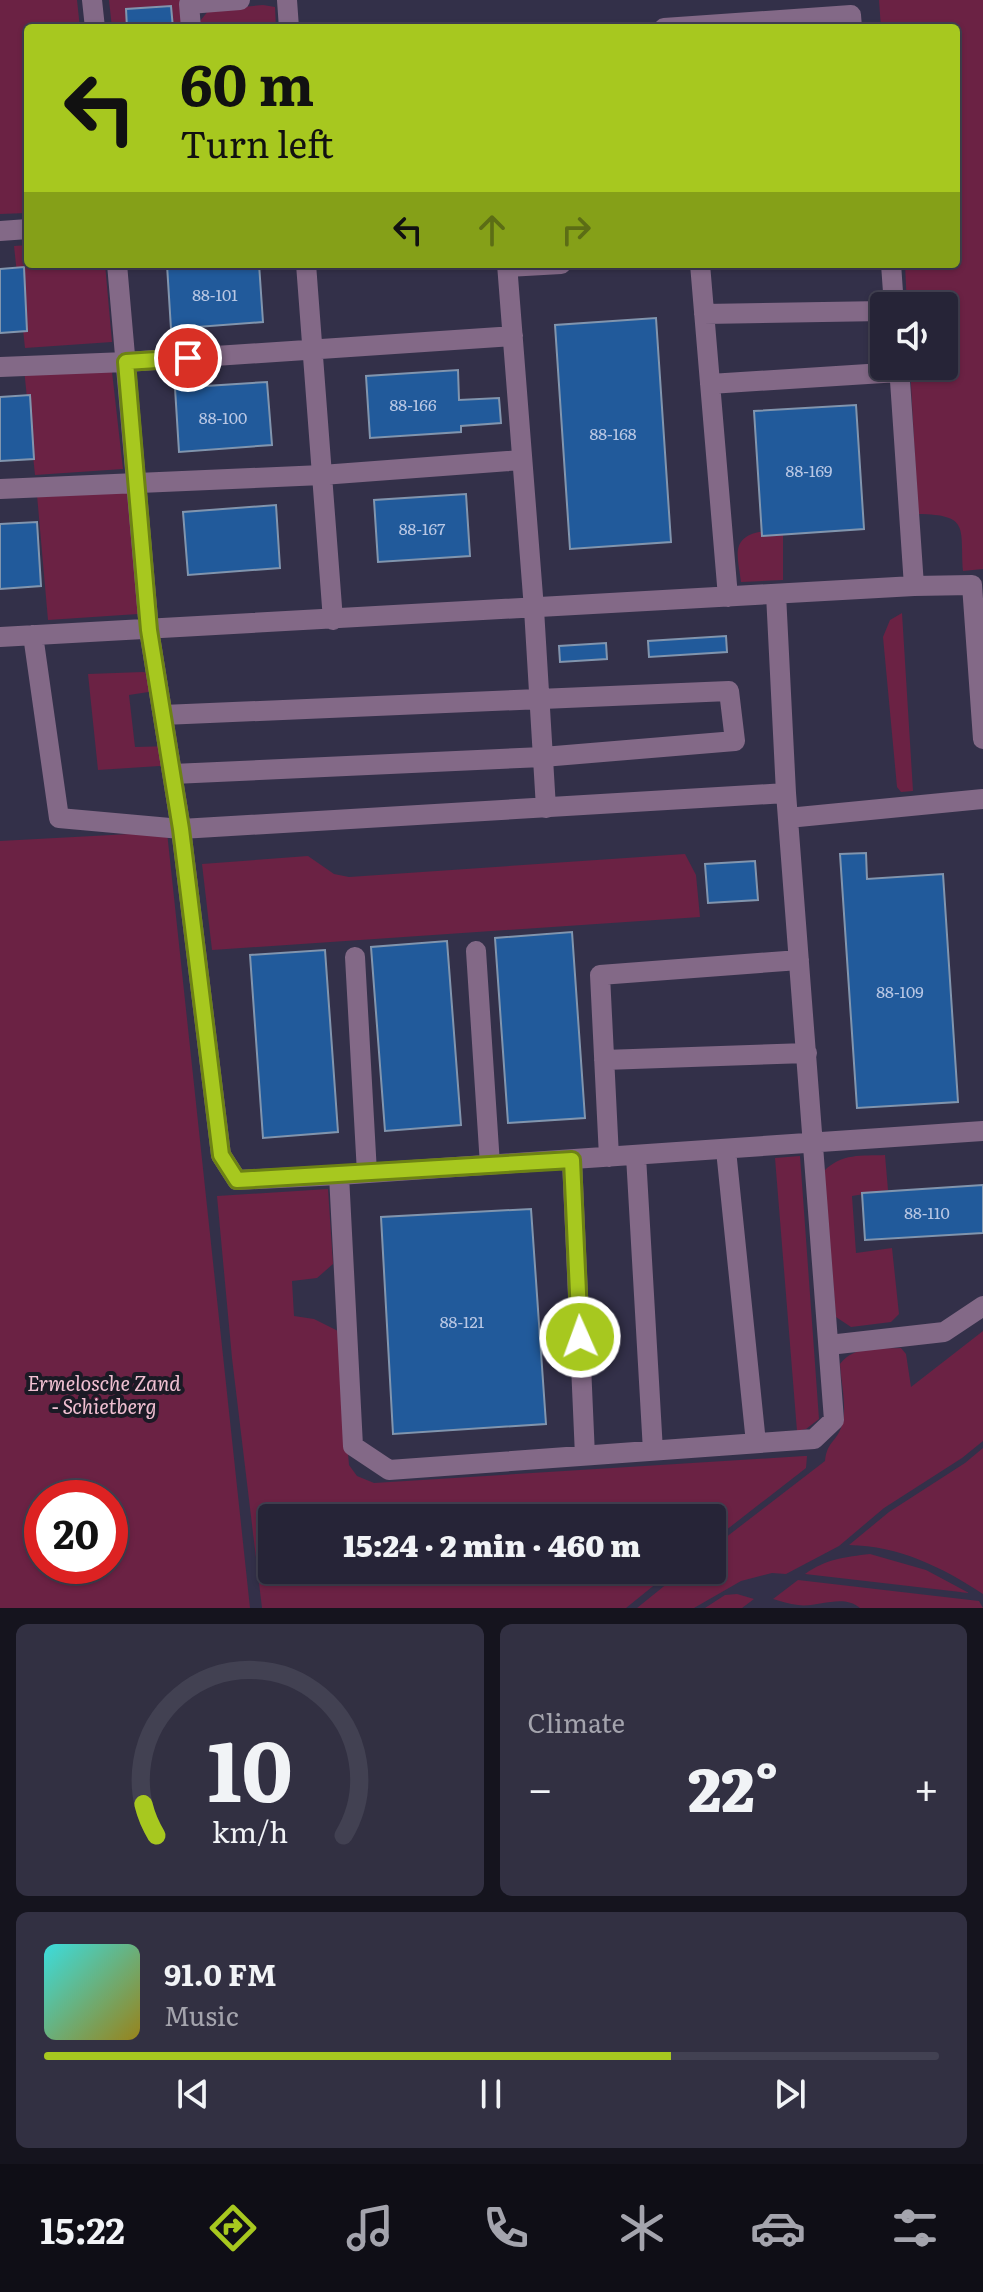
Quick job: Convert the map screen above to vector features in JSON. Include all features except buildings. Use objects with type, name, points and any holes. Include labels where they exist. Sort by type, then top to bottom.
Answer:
[{"type":"lane","points":[[92,0],[95,24]]},
{"type":"lane","points":[[191,24],[189,4],[240,0]]},
{"type":"lane","points":[[287,0],[289,24]]},
{"type":"lane","points":[[717,24],[850,14]]},
{"type":"lane","points":[[0,231],[24,229]]},
{"type":"lane","points":[[117,268],[149,630],[181,829],[221,1155],[237,1180],[983,1131]]},
{"type":"lane","points":[[306,268],[333,620]]},
{"type":"lane","points":[[507,268],[546,808]]},
{"type":"lane","points":[[700,268],[728,597]]},
{"type":"lane","points":[[891,268],[893,292]]},
{"type":"lane","points":[[704,314],[870,311]]},
{"type":"lane","points":[[0,367],[126,362],[513,336]]},
{"type":"lane","points":[[710,384],[870,371]]},
{"type":"lane","points":[[900,380],[914,586]]},
{"type":"lane","points":[[0,489],[322,475],[522,460]]},
{"type":"lane","points":[[0,637],[972,585],[983,739]]},
{"type":"lane","points":[[339,1175],[353,1446],[389,1470],[814,1439],[834,1420],[786,793],[776,594]]},
{"type":"lane","points":[[33,635],[59,818],[181,829],[786,793]]},
{"type":"lane","points":[[163,715],[729,691],[735,741],[543,757],[173,774]]},
{"type":"lane","points":[[788,818],[983,799]]},
{"type":"lane","points":[[476,951],[490,1165]]},
{"type":"lane","points":[[355,957],[367,1173]]},
{"type":"lane","points":[[609,1157],[600,975],[799,960]]},
{"type":"lane","points":[[604,1060],[807,1053]]},
{"type":"lane","points":[[726,1150],[756,1443]]},
{"type":"lane","points":[[636,1156],[653,1451]]},
{"type":"lane","points":[[572,1160],[585,1456]]},
{"type":"lane","points":[[829,1345],[944,1332],[983,1306]]},
{"type":"green space","points":[[0,0],[77,0],[80,24],[24,24],[24,213],[0,214]]},
{"type":"green space","points":[[109,0],[184,0],[183,24],[112,24]]},
{"type":"green space","points":[[879,0],[983,0],[983,569],[963,571],[959,526],[947,517],[918,514],[911,380],[958,380],[958,292],[906,292],[905,268],[960,268],[960,24],[881,24]]},
{"type":"green space","points":[[263,5],[275,7],[276,24],[200,24],[209,10]]},
{"type":"green space","points":[[24,245],[24,268],[105,268],[112,342],[25,348],[14,246]]},
{"type":"green space","points":[[111,363],[123,469],[35,475],[24,369]]},
{"type":"green space","points":[[127,490],[138,614],[48,620],[37,495]]},
{"type":"green space","points":[[759,532],[783,532],[783,580],[741,582],[740,544]]},
{"type":"green space","points":[[902,613],[913,791],[901,792],[897,787],[883,637],[890,620]]},
{"type":"green space","points":[[143,672],[157,675],[168,689],[129,695],[135,747],[174,746],[175,765],[98,770],[88,674]]},
{"type":"green space","name":"Ermelosche Zand - Schietberg","points":[[167,832],[250,1608],[0,1608],[0,841]]},
{"type":"green space","points":[[685,854],[696,875],[700,917],[212,950],[202,864],[308,856],[334,874],[349,877]]},
{"type":"green space","points":[[885,1155],[888,1190],[852,1196],[856,1253],[892,1248],[899,1314],[891,1322],[851,1327],[836,1317],[824,1171],[845,1158]]},
{"type":"green space","points":[[800,1156],[819,1419],[806,1429],[797,1431],[775,1158]]},
{"type":"green space","points":[[328,1189],[333,1264],[317,1278],[292,1281],[294,1316],[314,1319],[338,1331],[349,1465],[357,1476],[374,1483],[807,1456],[806,1468],[726,1530],[726,1504],[258,1504],[258,1575],[232,1358],[217,1196]]},
{"type":"green space","points":[[983,1331],[983,1441],[962,1458],[884,1508],[839,1546],[786,1574],[772,1573],[741,1581],[694,1608],[637,1608],[667,1584],[726,1584],[726,1537],[825,1461],[843,1421],[840,1364],[846,1358],[868,1349],[901,1348],[906,1354],[911,1387]]},
{"type":"green space","points":[[983,1448],[983,1594],[952,1575],[903,1554],[849,1545],[889,1512]]},
{"type":"green space","points":[[870,1554],[926,1570],[969,1593],[805,1574],[828,1562]]},
{"type":"green space","points":[[798,1580],[979,1601],[983,1608],[860,1608],[846,1602],[806,1605],[773,1599]]},
{"type":"green space","points":[[259,1584],[656,1584],[626,1608],[262,1608]]},
{"type":"green space","points":[[737,1594],[754,1599],[742,1608],[705,1608],[725,1595]]},
{"type":"route","points":[[188,358],[126,362],[149,630],[181,829],[221,1155],[237,1180],[572,1160],[580,1337]]}]
